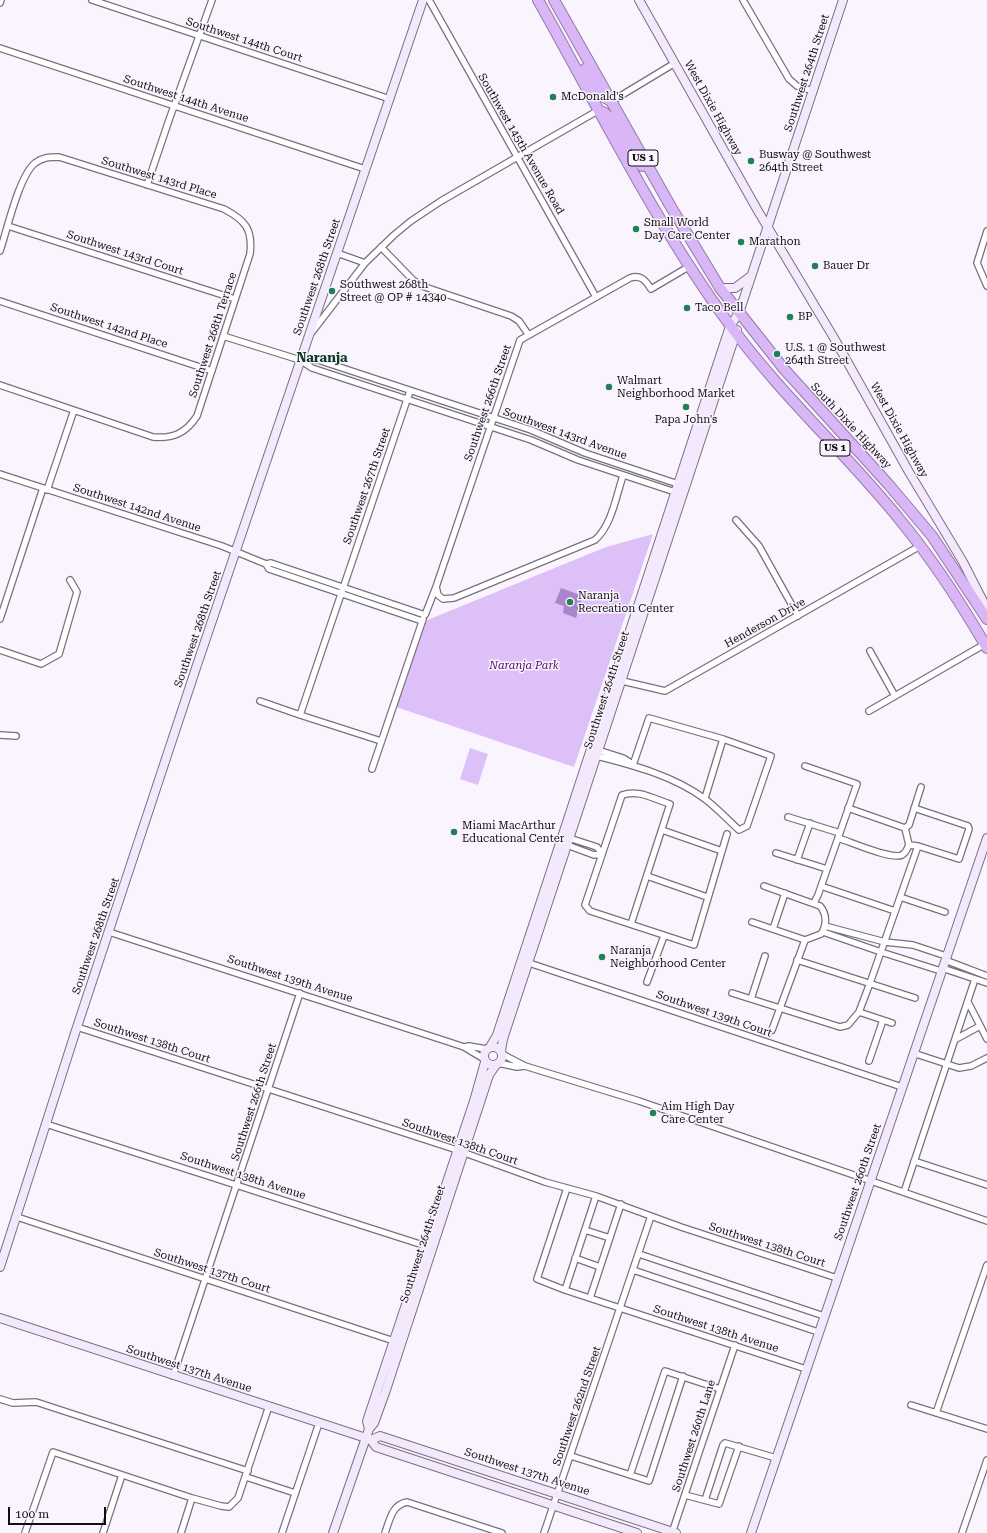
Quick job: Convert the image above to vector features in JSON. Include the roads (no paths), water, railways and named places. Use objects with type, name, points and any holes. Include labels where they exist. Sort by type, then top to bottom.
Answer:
[{"type":"highway","name":"US 1","points":[[538,0],[599,110],[690,266],[734,330],[790,398],[880,496],[920,546],[957,599],[986,646]]},
{"type":"highway","name":"South Dixie Highway","points":[[554,0],[654,178],[720,288],[738,313],[804,393],[889,485],[932,536],[987,619]]},
{"type":"highway","points":[[562,42],[577,55],[597,91],[612,102]]},
{"type":"highway","points":[[599,110],[609,115],[637,160],[654,178]]},
{"type":"highway","points":[[920,546],[932,536]]},
{"type":"street","name":"Southwest 144th Court","points":[[92,0],[390,99]]},
{"type":"street","points":[[147,185],[212,0]]},
{"type":"street","name":"Southwest 268th Street","points":[[0,1267],[77,1027],[235,553],[423,0]]},
{"type":"street","name":"Southwest 145th Avenue Road","points":[[429,0],[596,297]]},
{"type":"street","name":"West Dixie Highway","points":[[639,0],[963,562],[987,609]]},
{"type":"street","points":[[744,0],[789,79],[797,86],[813,91]]},
{"type":"street","name":"Southwest 264th Street","points":[[501,1052],[503,1039],[524,961],[843,0]]},
{"type":"street","name":"Southwest 144th Avenue","points":[[0,48],[365,169]]},
{"type":"street","points":[[612,102],[675,63]]},
{"type":"street","points":[[308,338],[365,263],[381,247],[428,209],[599,110]]},
{"type":"street","name":"Southwest 143rd Place","points":[[8,226],[24,179],[35,163],[45,157],[59,157],[224,209],[240,218],[247,227]]},
{"type":"street","points":[[0,251],[8,226]]},
{"type":"street","name":"Southwest 143rd Court","points":[[8,226],[235,299]]},
{"type":"street","name":"Southwest 268th Terrace","points":[[74,410],[153,437],[172,437],[191,425],[197,416],[250,254],[251,246],[247,227]]},
{"type":"street","points":[[987,231],[977,263],[987,286]]},
{"type":"street","points":[[381,247],[416,283],[511,316],[519,321],[528,334]]},
{"type":"street","points":[[337,253],[365,263]]},
{"type":"street","name":"Southwest 266th Street","points":[[436,586],[518,344],[528,334],[635,276],[645,281],[651,289],[690,266]]},
{"type":"street","points":[[720,288],[735,288],[751,276]]},
{"type":"street","name":"Southwest 142nd Place","points":[[0,301],[212,371]]},
{"type":"street","name":"Southwest 143rd Avenue","points":[[223,336],[300,360],[312,368],[531,440],[578,460],[623,476],[681,490]]},
{"type":"street","name":"Southwest 143rd Avenue","points":[[300,360],[318,360],[531,430],[584,453],[681,490]]},
{"type":"street","points":[[0,385],[74,410],[0,619]]},
{"type":"street","name":"Southwest 267th Street","points":[[300,715],[342,587],[410,391]]},
{"type":"street","name":"Southwest 142nd Avenue","points":[[0,474],[222,546],[235,553],[266,564],[271,563],[425,615]]},
{"type":"street","points":[[436,586],[438,595],[446,599],[454,598],[581,546],[599,536],[608,523],[623,476]]},
{"type":"street","points":[[932,536],[936,528],[936,517]]},
{"type":"street","points":[[736,520],[759,546],[798,616]]},
{"type":"street","name":"Henderson Drive","points":[[618,680],[665,691],[920,546]]},
{"type":"street","name":"Southwest 142nd Avenue","points":[[266,564],[269,569],[422,622]]},
{"type":"street","points":[[0,650],[41,664],[59,654],[77,592],[70,580]]},
{"type":"street","points":[[372,769],[422,622],[436,586]]},
{"type":"street","points":[[869,711],[986,646]]},
{"type":"street","points":[[870,651],[895,696]]},
{"type":"street","name":"Southwest 264th Street","points":[[488,1048],[496,1038],[568,842],[598,753],[618,680]]},
{"type":"street","points":[[260,702],[382,741]]},
{"type":"street","points":[[598,753],[633,765],[679,784],[705,798],[739,830],[747,826],[771,756],[722,739],[649,718],[633,765]]},
{"type":"street","points":[[0,735],[16,736]]},
{"type":"street","points":[[705,798],[722,739]]},
{"type":"street","points":[[805,766],[856,784],[814,903]]},
{"type":"street","points":[[905,828],[909,824],[921,787]]},
{"type":"street","points":[[631,924],[670,804],[637,793],[630,792],[622,795],[586,905],[590,911],[694,945],[707,897],[727,834]]},
{"type":"street","points":[[848,808],[905,828]]},
{"type":"street","points":[[909,845],[918,846],[959,860],[969,829],[968,826],[914,808]]},
{"type":"street","points":[[788,817],[810,823],[890,855],[900,856],[904,854],[909,845],[905,828]]},
{"type":"street","points":[[797,860],[810,823]]},
{"type":"street","points":[[662,830],[722,851]]},
{"type":"street","name":"Southwest 260th Street","points":[[751,1533],[987,838]]},
{"type":"street","points":[[568,842],[586,843],[597,847],[602,854]]},
{"type":"street","points":[[568,842],[594,855],[602,854]]},
{"type":"street","points":[[584,851],[586,843]]},
{"type":"street","points":[[732,993],[840,1027],[848,1025],[859,1012],[870,984],[918,846]]},
{"type":"street","points":[[776,853],[827,869]]},
{"type":"street","points":[[647,876],[707,897]]},
{"type":"street","points":[[752,922],[805,940],[818,936],[824,929],[826,918],[822,909],[814,903],[764,886]]},
{"type":"street","points":[[821,886],[895,910]]},
{"type":"street","points":[[773,929],[786,893]]},
{"type":"street","points":[[900,897],[945,912]]},
{"type":"street","points":[[824,929],[855,934],[884,942],[913,945],[987,976]]},
{"type":"street","points":[[824,929],[852,942],[881,952],[987,983]]},
{"type":"street","name":"Southwest 139th Avenue","points":[[109,932],[464,1047],[485,1060]]},
{"type":"street","points":[[852,942],[855,934]]},
{"type":"street","points":[[648,982],[664,936]]},
{"type":"street","points":[[772,1030],[805,940]]},
{"type":"street","points":[[751,999],[765,956]]},
{"type":"street","points":[[797,960],[915,998]]},
{"type":"street","name":"Southwest 139th Court","points":[[524,961],[902,1087]]},
{"type":"street","points":[[904,1192],[975,979]]},
{"type":"street","name":"Southwest 266th Street","points":[[173,1376],[300,994]]},
{"type":"street","points":[[968,1002],[987,1038]]},
{"type":"street","points":[[859,1012],[892,1023]]},
{"type":"street","points":[[869,1061],[883,1020]]},
{"type":"street","points":[[956,1038],[980,1026]]},
{"type":"street","name":"Southwest 138th Court","points":[[77,1027],[567,1188],[596,1196],[650,1216],[837,1278]]},
{"type":"street","name":"Southwest 139th Avenue","points":[[464,1047],[469,1046],[488,1048]]},
{"type":"street","points":[[525,1066],[517,1067],[497,1064],[490,1065],[485,1060],[484,1053],[488,1048],[497,1047],[501,1052],[525,1066],[639,1101],[987,1221]]},
{"type":"street","points":[[497,1064],[501,1052]]},
{"type":"street","points":[[913,1053],[947,1064],[966,1068],[987,1058]]},
{"type":"street","name":"Southwest 264th Street","points":[[461,1152],[485,1060]]},
{"type":"street","name":"Southwest 264th Street","points":[[333,1533],[368,1439],[369,1429],[374,1423],[398,1342],[461,1152],[489,1075],[497,1064]]},
{"type":"street","name":"Southwest 138th Avenue","points":[[46,1124],[237,1184],[429,1247]]},
{"type":"street","points":[[914,1161],[987,1185]]},
{"type":"street","name":"Southwest 138th Avenue","points":[[567,1188],[537,1280],[806,1368]]},
{"type":"street","points":[[565,1290],[596,1196]]},
{"type":"street","points":[[590,1298],[620,1204]]},
{"type":"street","name":"Southwest 262nd Street","points":[[544,1533],[639,1254],[650,1216]]},
{"type":"street","name":"Southwest 137th Court","points":[[17,1217],[398,1342]]},
{"type":"street","points":[[585,1230],[610,1238]]},
{"type":"street","points":[[639,1254],[824,1316]]},
{"type":"street","points":[[575,1258],[600,1266]]},
{"type":"street","points":[[936,1413],[987,1265]]},
{"type":"street","points":[[633,1270],[818,1332]]},
{"type":"street","name":"Southwest 137th Avenue","points":[[0,1318],[368,1439],[376,1447],[637,1533]]},
{"type":"street","name":"Southwest 260th Lane","points":[[673,1533],[735,1345]]},
{"type":"street","points":[[630,1476],[665,1371],[720,1389]]},
{"type":"street","points":[[571,1456],[648,1481],[683,1376]]},
{"type":"street","points":[[0,1399],[14,1403],[36,1402],[247,1474],[295,1493]]},
{"type":"street","points":[[911,1405],[987,1429]]},
{"type":"street","points":[[25,1533],[53,1452],[192,1498],[229,1507],[238,1498],[269,1406]]},
{"type":"street","points":[[282,1533],[319,1423]]},
{"type":"street","name":"Southwest 137th Avenue","points":[[368,1439],[380,1436],[673,1533]]},
{"type":"street","points":[[705,1500],[723,1446],[728,1442],[776,1458]]},
{"type":"street","points":[[685,1495],[719,1504],[739,1446]]},
{"type":"street","points":[[962,1533],[987,1460]]},
{"type":"street","points":[[103,1533],[122,1475]]},
{"type":"street","points":[[181,1533],[192,1498]]},
{"type":"street","points":[[386,1533],[395,1508],[399,1504],[407,1502],[502,1533]]},
{"type":"place","name":"McDonald's","points":[[553,97]]},
{"type":"place","name":"Busway @ Southwest 264th Street","points":[[751,161]]},
{"type":"place","name":"Small World Day Care Center","points":[[636,229]]},
{"type":"place","name":"Marathon","points":[[741,242]]},
{"type":"place","name":"Bauer Dr","points":[[815,266]]},
{"type":"place","name":"Southwest 268th Street @ OP # 14340","points":[[332,291]]},
{"type":"place","name":"Taco Bell","points":[[687,308]]},
{"type":"place","name":"BP","points":[[790,317]]},
{"type":"place","name":"U.S. 1 @ Southwest 264th Street","points":[[777,354]]},
{"type":"place","name":"Walmart Neighborhood Market","points":[[609,387]]},
{"type":"place","name":"Papa John's","points":[[686,407]]},
{"type":"place","name":"Naranja Recreation Center","points":[[570,602]]},
{"type":"place","name":"Miami MacArthur Educational Center","points":[[454,832]]},
{"type":"place","name":"Naranja Neighborhood Center","points":[[602,957]]},
{"type":"place","name":"Aim High Day Care Center","points":[[653,1113]]},
{"type":"district","name":"Naranja","points":[[322,358]]},
{"type":"park label","name":"Naranja Park","points":[[524,666]]}]
